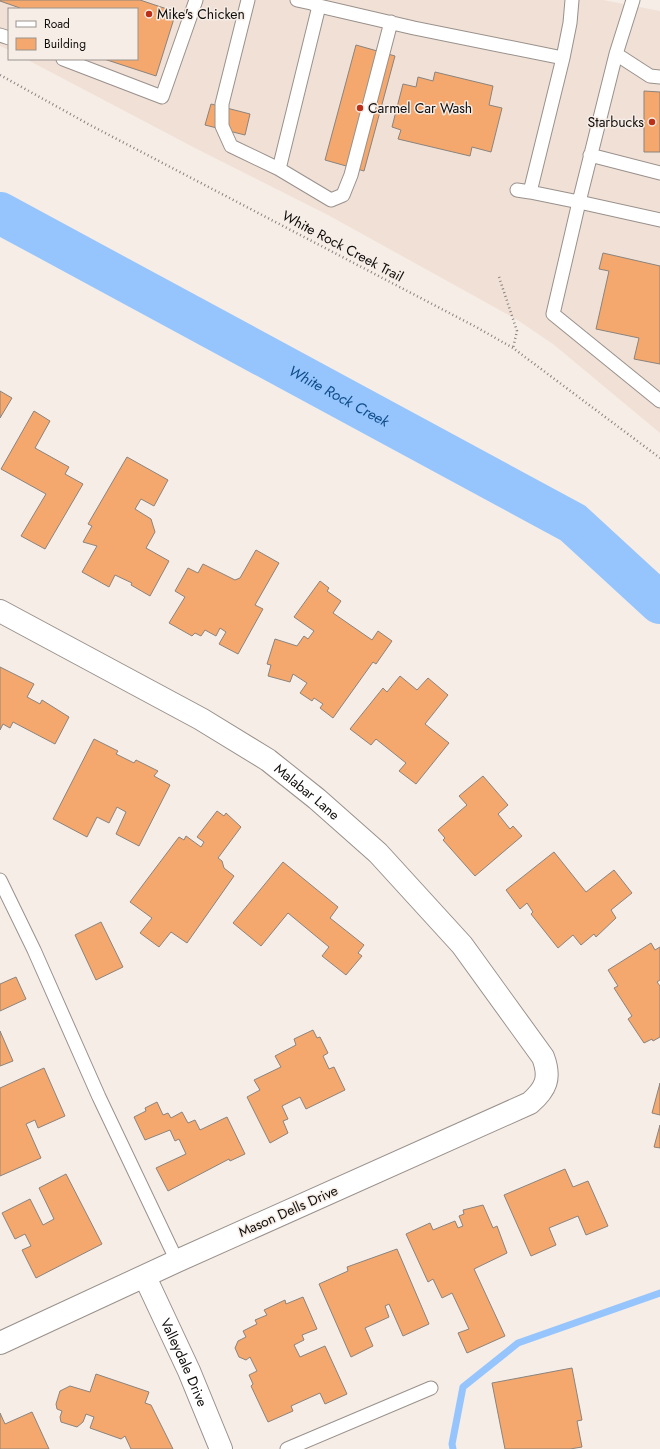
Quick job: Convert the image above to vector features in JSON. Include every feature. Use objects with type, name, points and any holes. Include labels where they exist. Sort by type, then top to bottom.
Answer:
[{"type":"street","name":"Malabar Lane","points":[[0,611],[201,719],[268,760],[317,799],[378,853],[462,945],[543,1057]]},
{"type":"street","name":"Mason Dells Drive","points":[[0,1343],[177,1261],[530,1103],[538,1096],[545,1086],[547,1075],[543,1057]]},
{"type":"street","name":"Valleydale Drive","points":[[145,1277],[189,1372],[221,1449]]},
{"type":"lane","points":[[66,60],[162,98],[196,0]]},
{"type":"lane","points":[[248,0],[222,104],[222,126],[231,146],[278,169],[331,200],[343,196],[351,175],[391,22]]},
{"type":"lane","points":[[297,0],[414,28],[563,58]]},
{"type":"lane","points":[[572,0],[570,23],[563,58],[523,191],[660,220]]},
{"type":"lane","points":[[633,0],[616,54],[590,155],[553,314],[660,401]]},
{"type":"lane","points":[[278,169],[314,3]]},
{"type":"lane","points":[[616,54],[650,76],[660,78]]},
{"type":"lane","points":[[590,155],[660,173]]},
{"type":"lane","points":[[0,880],[34,950],[99,1097],[177,1261]]},
{"type":"lane","points":[[287,1449],[431,1388]]},
{"type":"path","name":"White Rock Creek Trail","points":[[0,75],[90,124],[478,328],[513,348],[660,458]]},
{"type":"path","points":[[499,277],[517,331],[513,348]]},
{"type":"shaded area","points":[[0,0],[603,0],[660,11],[660,433],[553,344],[516,319],[328,215],[195,148],[28,60],[138,60],[138,8],[8,8],[8,50],[0,46]]},
{"type":"building","points":[[140,0],[176,12],[156,76],[107,60],[138,60],[138,8],[20,8],[0,1]]},
{"type":"building","name":"Carmel Car Wash","points":[[356,45],[395,56],[364,171],[325,160]]},
{"type":"building","points":[[435,72],[493,86],[489,105],[502,108],[491,152],[472,147],[470,156],[398,139],[401,130],[392,127],[403,84],[416,87],[418,77],[433,81]]},
{"type":"building","name":"Starbucks","points":[[644,91],[660,92],[660,152],[644,152]]},
{"type":"building","points":[[211,104],[250,114],[245,135],[205,125]]},
{"type":"building","points":[[603,253],[660,266],[660,364],[634,359],[639,338],[596,329],[609,271],[599,269]]},
{"type":"building","points":[[0,391],[12,398],[0,418]]},
{"type":"building","points":[[34,411],[50,421],[35,448],[69,467],[65,474],[83,484],[45,549],[21,536],[46,494],[1,469]]},
{"type":"building","points":[[127,457],[168,480],[154,506],[141,499],[135,509],[151,519],[155,532],[146,548],[169,561],[150,596],[131,585],[132,583],[115,575],[109,587],[82,572],[97,546],[83,542],[92,526],[88,524]]},
{"type":"building","points":[[256,550],[279,563],[255,605],[263,609],[238,654],[219,644],[226,632],[220,628],[216,636],[205,630],[201,636],[195,633],[192,636],[169,623],[185,597],[175,591],[188,568],[198,573],[203,564],[235,580],[240,578]]},
{"type":"building","points":[[320,581],[329,588],[327,591],[341,601],[333,613],[372,640],[378,631],[392,641],[376,664],[373,662],[333,718],[320,708],[323,704],[314,698],[312,701],[300,693],[307,683],[293,674],[290,682],[268,676],[271,665],[267,664],[275,639],[297,646],[304,636],[308,639],[314,631],[294,617]]},
{"type":"building","points":[[0,667],[34,684],[27,697],[40,704],[42,700],[69,717],[55,744],[13,722],[10,728],[3,724],[0,730]]},
{"type":"building","points":[[400,676],[417,690],[428,678],[448,695],[425,724],[449,743],[416,784],[399,771],[406,763],[376,739],[371,745],[350,729],[383,688],[387,692]]},
{"type":"building","points":[[94,739],[118,751],[116,754],[134,763],[136,760],[158,771],[154,776],[170,785],[139,846],[116,834],[126,812],[117,807],[109,823],[97,817],[87,837],[53,819]]},
{"type":"building","points":[[483,776],[508,805],[498,814],[510,829],[513,826],[522,836],[475,876],[443,840],[445,838],[438,830],[467,805],[459,796]]},
{"type":"building","points":[[217,811],[224,816],[226,813],[241,827],[218,858],[222,861],[224,868],[234,876],[187,943],[171,932],[159,947],[140,933],[152,918],[130,902],[179,837],[184,840],[186,836],[201,847],[204,842],[197,837]]},
{"type":"building","points":[[554,852],[586,892],[614,870],[632,893],[611,910],[616,918],[596,937],[594,934],[581,945],[573,935],[558,948],[531,914],[533,912],[527,903],[520,909],[506,890]]},
{"type":"building","points":[[283,862],[338,907],[330,918],[364,945],[358,953],[362,956],[346,975],[322,956],[329,947],[288,913],[261,946],[233,923]]},
{"type":"building","points":[[101,922],[123,967],[96,980],[75,935]]},
{"type":"building","points":[[651,943],[655,950],[660,947],[660,980],[657,982],[660,986],[660,1037],[653,1041],[652,1039],[644,1043],[628,1019],[632,1016],[614,988],[618,986],[608,970]]},
{"type":"building","points":[[16,977],[26,999],[0,1011],[0,984]]},
{"type":"building","points":[[313,1030],[317,1038],[320,1037],[328,1053],[323,1056],[329,1069],[334,1067],[345,1090],[306,1109],[300,1097],[282,1106],[288,1119],[283,1121],[288,1133],[270,1143],[247,1097],[260,1090],[254,1080],[281,1067],[275,1056],[296,1045],[294,1039]]},
{"type":"building","points":[[0,1031],[13,1061],[0,1066]]},
{"type":"building","points":[[44,1068],[65,1116],[38,1128],[35,1120],[26,1124],[41,1158],[0,1176],[0,1088]]},
{"type":"building","points":[[660,1083],[660,1115],[652,1113]]},
{"type":"building","points":[[157,1102],[163,1115],[168,1113],[171,1118],[182,1112],[188,1123],[195,1120],[200,1130],[227,1117],[245,1154],[230,1161],[229,1159],[168,1191],[156,1168],[186,1154],[179,1139],[175,1141],[170,1130],[145,1140],[134,1117],[146,1111],[145,1108]]},
{"type":"building","points":[[660,1125],[660,1148],[654,1147]]},
{"type":"building","points":[[565,1169],[573,1187],[588,1181],[608,1226],[586,1235],[578,1216],[549,1228],[556,1245],[531,1256],[504,1195]]},
{"type":"building","points":[[66,1174],[102,1244],[36,1278],[22,1250],[31,1246],[25,1234],[15,1239],[2,1213],[30,1199],[43,1225],[54,1219],[39,1188]]},
{"type":"building","points":[[483,1205],[493,1228],[497,1226],[507,1253],[474,1269],[505,1336],[467,1353],[458,1333],[469,1329],[452,1293],[442,1298],[433,1279],[428,1282],[406,1234],[430,1223],[433,1230],[455,1221],[458,1228],[463,1226],[459,1216],[464,1214],[463,1210]]},
{"type":"building","points":[[397,1249],[429,1324],[403,1336],[389,1304],[385,1306],[389,1317],[365,1328],[373,1346],[351,1357],[319,1284],[348,1271],[347,1267]]},
{"type":"building","points":[[303,1297],[317,1329],[302,1335],[304,1340],[294,1345],[300,1357],[325,1346],[347,1394],[325,1404],[320,1393],[291,1406],[293,1411],[268,1422],[251,1386],[253,1384],[249,1375],[257,1371],[250,1357],[246,1360],[239,1357],[235,1348],[238,1341],[246,1337],[243,1331],[257,1324],[255,1320],[267,1315],[264,1310],[285,1300],[286,1304]]},
{"type":"building","points":[[572,1368],[582,1420],[577,1421],[582,1447],[570,1449],[505,1449],[492,1383]]},
{"type":"building","points":[[96,1374],[149,1392],[145,1403],[151,1405],[173,1449],[131,1449],[125,1436],[121,1439],[90,1428],[94,1417],[86,1414],[83,1422],[77,1427],[61,1422],[60,1417],[62,1411],[57,1409],[56,1404],[60,1391],[70,1386],[90,1392]]},
{"type":"building","points":[[32,1412],[49,1449],[0,1449],[0,1413],[5,1424]]},
{"type":"waterway","name":"White Rock Creek","points":[[0,213],[573,523],[660,603]]},
{"type":"waterway","points":[[453,1449],[452,1444],[463,1387],[518,1343],[660,1293]]},
{"type":"place","name":"Mike's Chicken","points":[[149,14]]},
{"type":"place","name":"Carmel Car Wash","points":[[360,108]]},
{"type":"place","name":"Starbucks","points":[[652,122]]}]
